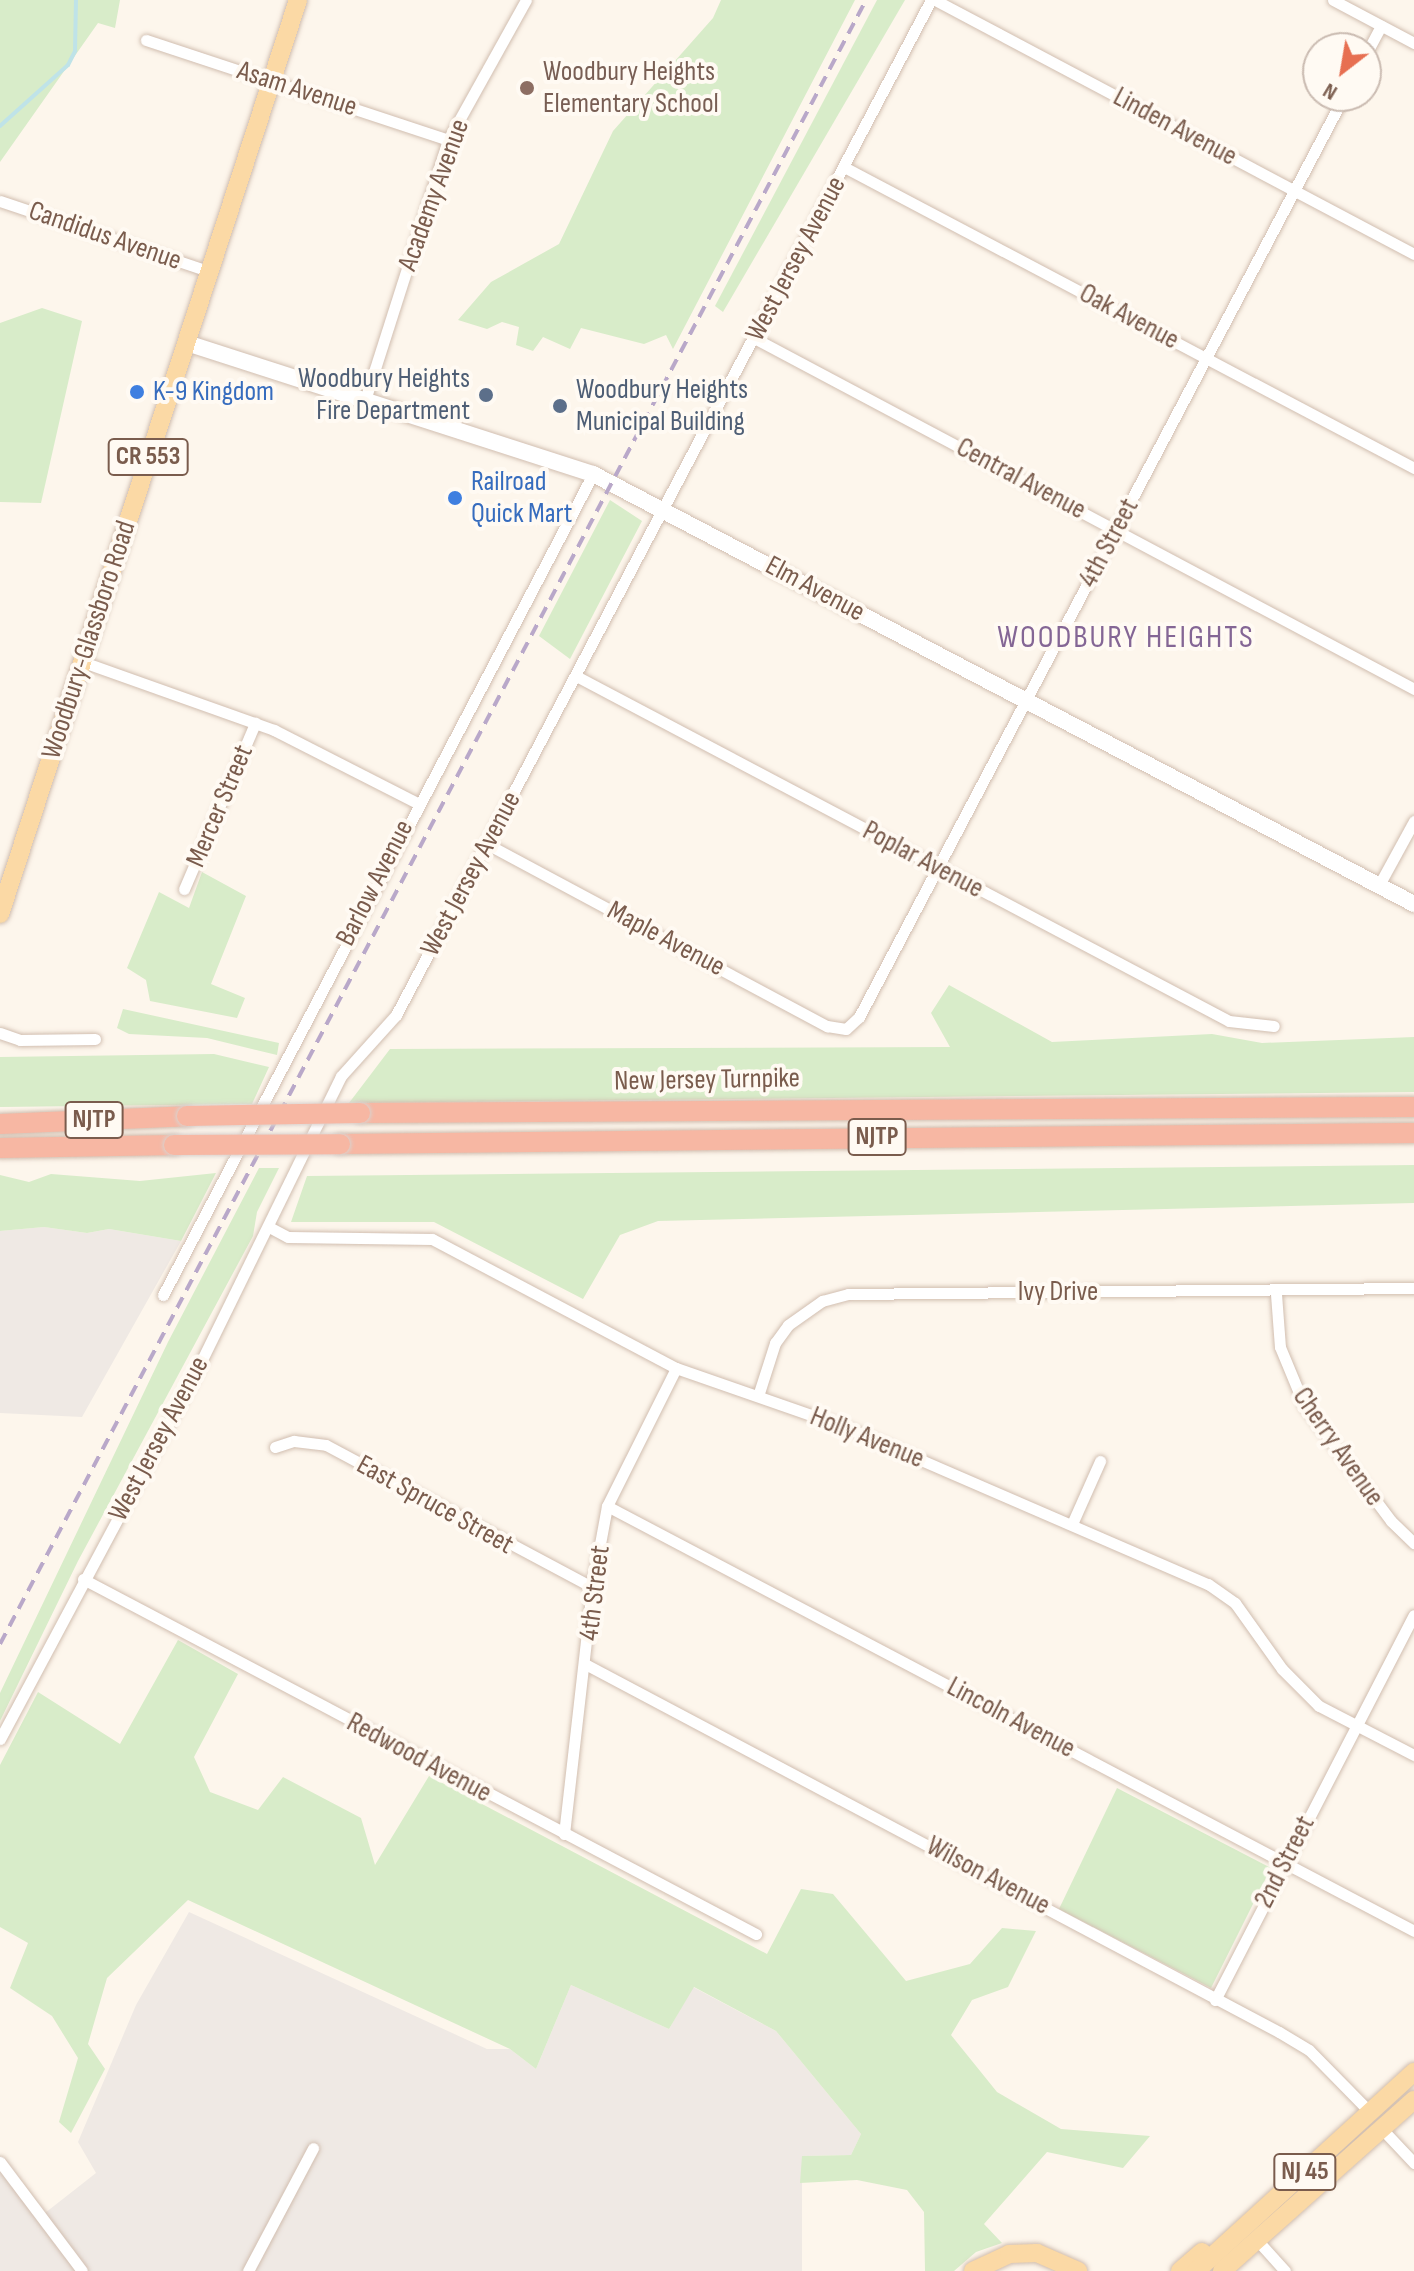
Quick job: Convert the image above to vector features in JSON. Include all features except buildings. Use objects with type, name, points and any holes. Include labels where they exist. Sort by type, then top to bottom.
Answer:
[{"type":"highway","name":"New Jersey Turnpike","points":[[0,1124],[360,1113],[1414,1107]]},
{"type":"highway","name":"NJTP","points":[[0,1148],[1414,1133]]},
{"type":"main road","name":"Woodbury-Glassboro Road","points":[[0,914],[298,0]]},
{"type":"main road","name":"Elm Avenue","points":[[187,343],[593,474],[1414,904]]},
{"type":"main road","name":"NJ 45","points":[[1196,2271],[1414,2072]]},
{"type":"main road","name":"NJ 45","points":[[1222,2271],[1414,2100]]},
{"type":"main road","points":[[1180,2271],[1263,2196],[1289,2185]]},
{"type":"main road","points":[[973,2271],[1009,2254],[1037,2253],[1078,2271]]},
{"type":"street","name":"Academy Avenue","points":[[365,400],[448,140],[526,0]]},
{"type":"street","name":"West Jersey Avenue","points":[[0,1739],[269,1227],[341,1076],[396,1015],[578,677],[933,0]]},
{"type":"street","name":"Linden Avenue","points":[[933,0],[1414,254]]},
{"type":"street","points":[[1333,0],[1414,43]]},
{"type":"street","points":[[1378,32],[1381,26]]},
{"type":"street","name":"Asam Avenue","points":[[146,40],[448,140]]},
{"type":"street","name":"4th Street","points":[[846,1029],[859,1017],[1336,112]]},
{"type":"street","name":"Oak Avenue","points":[[844,167],[1414,468]]},
{"type":"street","name":"Candidus Avenue","points":[[0,201],[211,272]]},
{"type":"street","name":"Central Avenue","points":[[754,338],[1414,689]]},
{"type":"street","name":"Barlow Avenue","points":[[163,1295],[417,803],[593,474]]},
{"type":"street","points":[[83,662],[255,723],[417,803]]},
{"type":"street","name":"Poplar Avenue","points":[[578,677],[1229,1021],[1274,1026]]},
{"type":"street","name":"Mercer Street","points":[[184,889],[255,723]]},
{"type":"street","points":[[1379,885],[1414,821]]},
{"type":"street","name":"Maple Avenue","points":[[487,844],[827,1026],[846,1029]]},
{"type":"street","points":[[0,1033],[20,1040],[95,1039]]},
{"type":"street","name":"Holly Avenue","points":[[269,1227],[288,1237],[432,1239],[676,1368],[840,1425],[1208,1584],[1235,1603],[1297,1687],[1319,1706],[1414,1755]]},
{"type":"street","name":"Ivy Drive","points":[[758,1396],[781,1334],[807,1309],[833,1297],[996,1291],[1276,1294],[1414,1288]]},
{"type":"street","name":"Cherry Avenue","points":[[1276,1294],[1280,1347],[1304,1405],[1391,1521],[1414,1543]]},
{"type":"street","name":"4th Street","points":[[564,1834],[587,1665],[592,1587],[607,1506],[676,1368]]},
{"type":"street","name":"East Spruce Street","points":[[275,1447],[294,1441],[326,1445],[592,1587]]},
{"type":"street","points":[[1072,1524],[1100,1461]]},
{"type":"street","name":"Lincoln Avenue","points":[[607,1506],[1414,1931]]},
{"type":"street","name":"Redwood Avenue","points":[[83,1579],[756,1934]]},
{"type":"street","name":"2nd Street","points":[[1215,2000],[1414,1615]]},
{"type":"street","name":"Wilson Avenue","points":[[587,1665],[1309,2050],[1370,2112]]},
{"type":"street","points":[[1382,2129],[1414,2163]]},
{"type":"street","points":[[248,2271],[313,2148]]},
{"type":"street","points":[[0,2162],[82,2271]]},
{"type":"street","points":[[1257,2240],[1285,2271]]},
{"type":"shaded area","points":[[44,1227],[87,1233],[109,1229],[181,1241],[82,1417],[0,1413],[0,1231]]},
{"type":"shaded area","points":[[189,1912],[487,2049],[510,2049],[536,2069],[571,1985],[669,2029],[693,1987],[776,2031],[861,2134],[851,2155],[802,2156],[802,2271],[0,2271],[0,2155],[45,2213],[96,2173],[78,2142],[136,2005]]},
{"type":"green space","points":[[0,0],[120,0],[115,28],[98,23],[0,162]]},
{"type":"green space","points":[[721,0],[855,0],[673,349],[666,335],[644,344],[581,328],[570,349],[543,337],[533,351],[516,345],[519,327],[502,322],[487,329],[458,320],[491,282],[559,244],[613,131],[713,18]]},
{"type":"green space","points":[[877,0],[905,0],[723,312],[715,306]]},
{"type":"green space","points":[[42,308],[82,321],[41,503],[0,502],[0,323]]},
{"type":"green space","points":[[610,500],[642,521],[570,659],[539,636]]},
{"type":"green space","points":[[202,872],[246,896],[211,984],[245,998],[237,1018],[150,1001],[146,980],[127,968],[159,892],[189,908]]},
{"type":"green space","points":[[949,985],[1052,1042],[1212,1034],[1262,1043],[1414,1037],[1414,1092],[349,1103],[390,1049],[950,1047],[931,1013]]},
{"type":"green space","points":[[123,1009],[279,1043],[277,1055],[207,1038],[129,1034],[117,1028]]},
{"type":"green space","points":[[214,1054],[269,1067],[252,1104],[0,1107],[0,1057]]},
{"type":"green space","points":[[1414,1165],[1414,1203],[658,1221],[620,1235],[583,1299],[434,1222],[291,1222],[307,1176]]},
{"type":"green space","points":[[259,1168],[279,1168],[257,1212],[253,1236],[78,1561],[0,1721],[0,1693],[168,1342]]},
{"type":"green space","points":[[216,1173],[181,1241],[109,1229],[87,1233],[44,1227],[0,1231],[0,1175],[29,1182],[51,1174],[140,1181]]},
{"type":"green space","points":[[178,1640],[238,1674],[194,1757],[210,1792],[258,1810],[283,1777],[361,1818],[375,1865],[429,1776],[767,1954],[801,1889],[833,1894],[906,1981],[970,1964],[1002,1928],[1036,1931],[1008,1987],[972,2000],[951,2035],[997,2092],[1061,2129],[1150,2136],[1123,2168],[1047,2152],[984,2224],[1002,2243],[976,2252],[954,2271],[925,2271],[924,2212],[907,2190],[857,2180],[800,2183],[802,2156],[851,2155],[861,2134],[776,2031],[694,1987],[669,2029],[571,1985],[536,2069],[510,2049],[188,1900],[107,1978],[88,2044],[105,2069],[71,2133],[59,2122],[78,2058],[52,2016],[10,1988],[28,1943],[0,1927],[0,1765],[38,1692],[120,1744]]},
{"type":"green space","points":[[1117,1788],[1271,1868],[1211,1988],[1059,1909]]},
{"type":"waterway","points":[[0,126],[68,65],[75,51],[76,0]]},
{"type":"railway","points":[[0,1644],[866,0]]},
{"type":"place","name":"Woodbury Heights Elementary School","points":[[527,88]]},
{"type":"place","name":"K-9 Kingdom","points":[[137,392]]},
{"type":"place","name":"Woodbury Heights Fire Department","points":[[486,395]]},
{"type":"place","name":"Woodbury Heights Municipal Building","points":[[560,406]]},
{"type":"place","name":"Railroad Quick Mart","points":[[455,498]]},
{"type":"district","name":"WOODBURY HEIGHTS","points":[[1126,638]]}]
